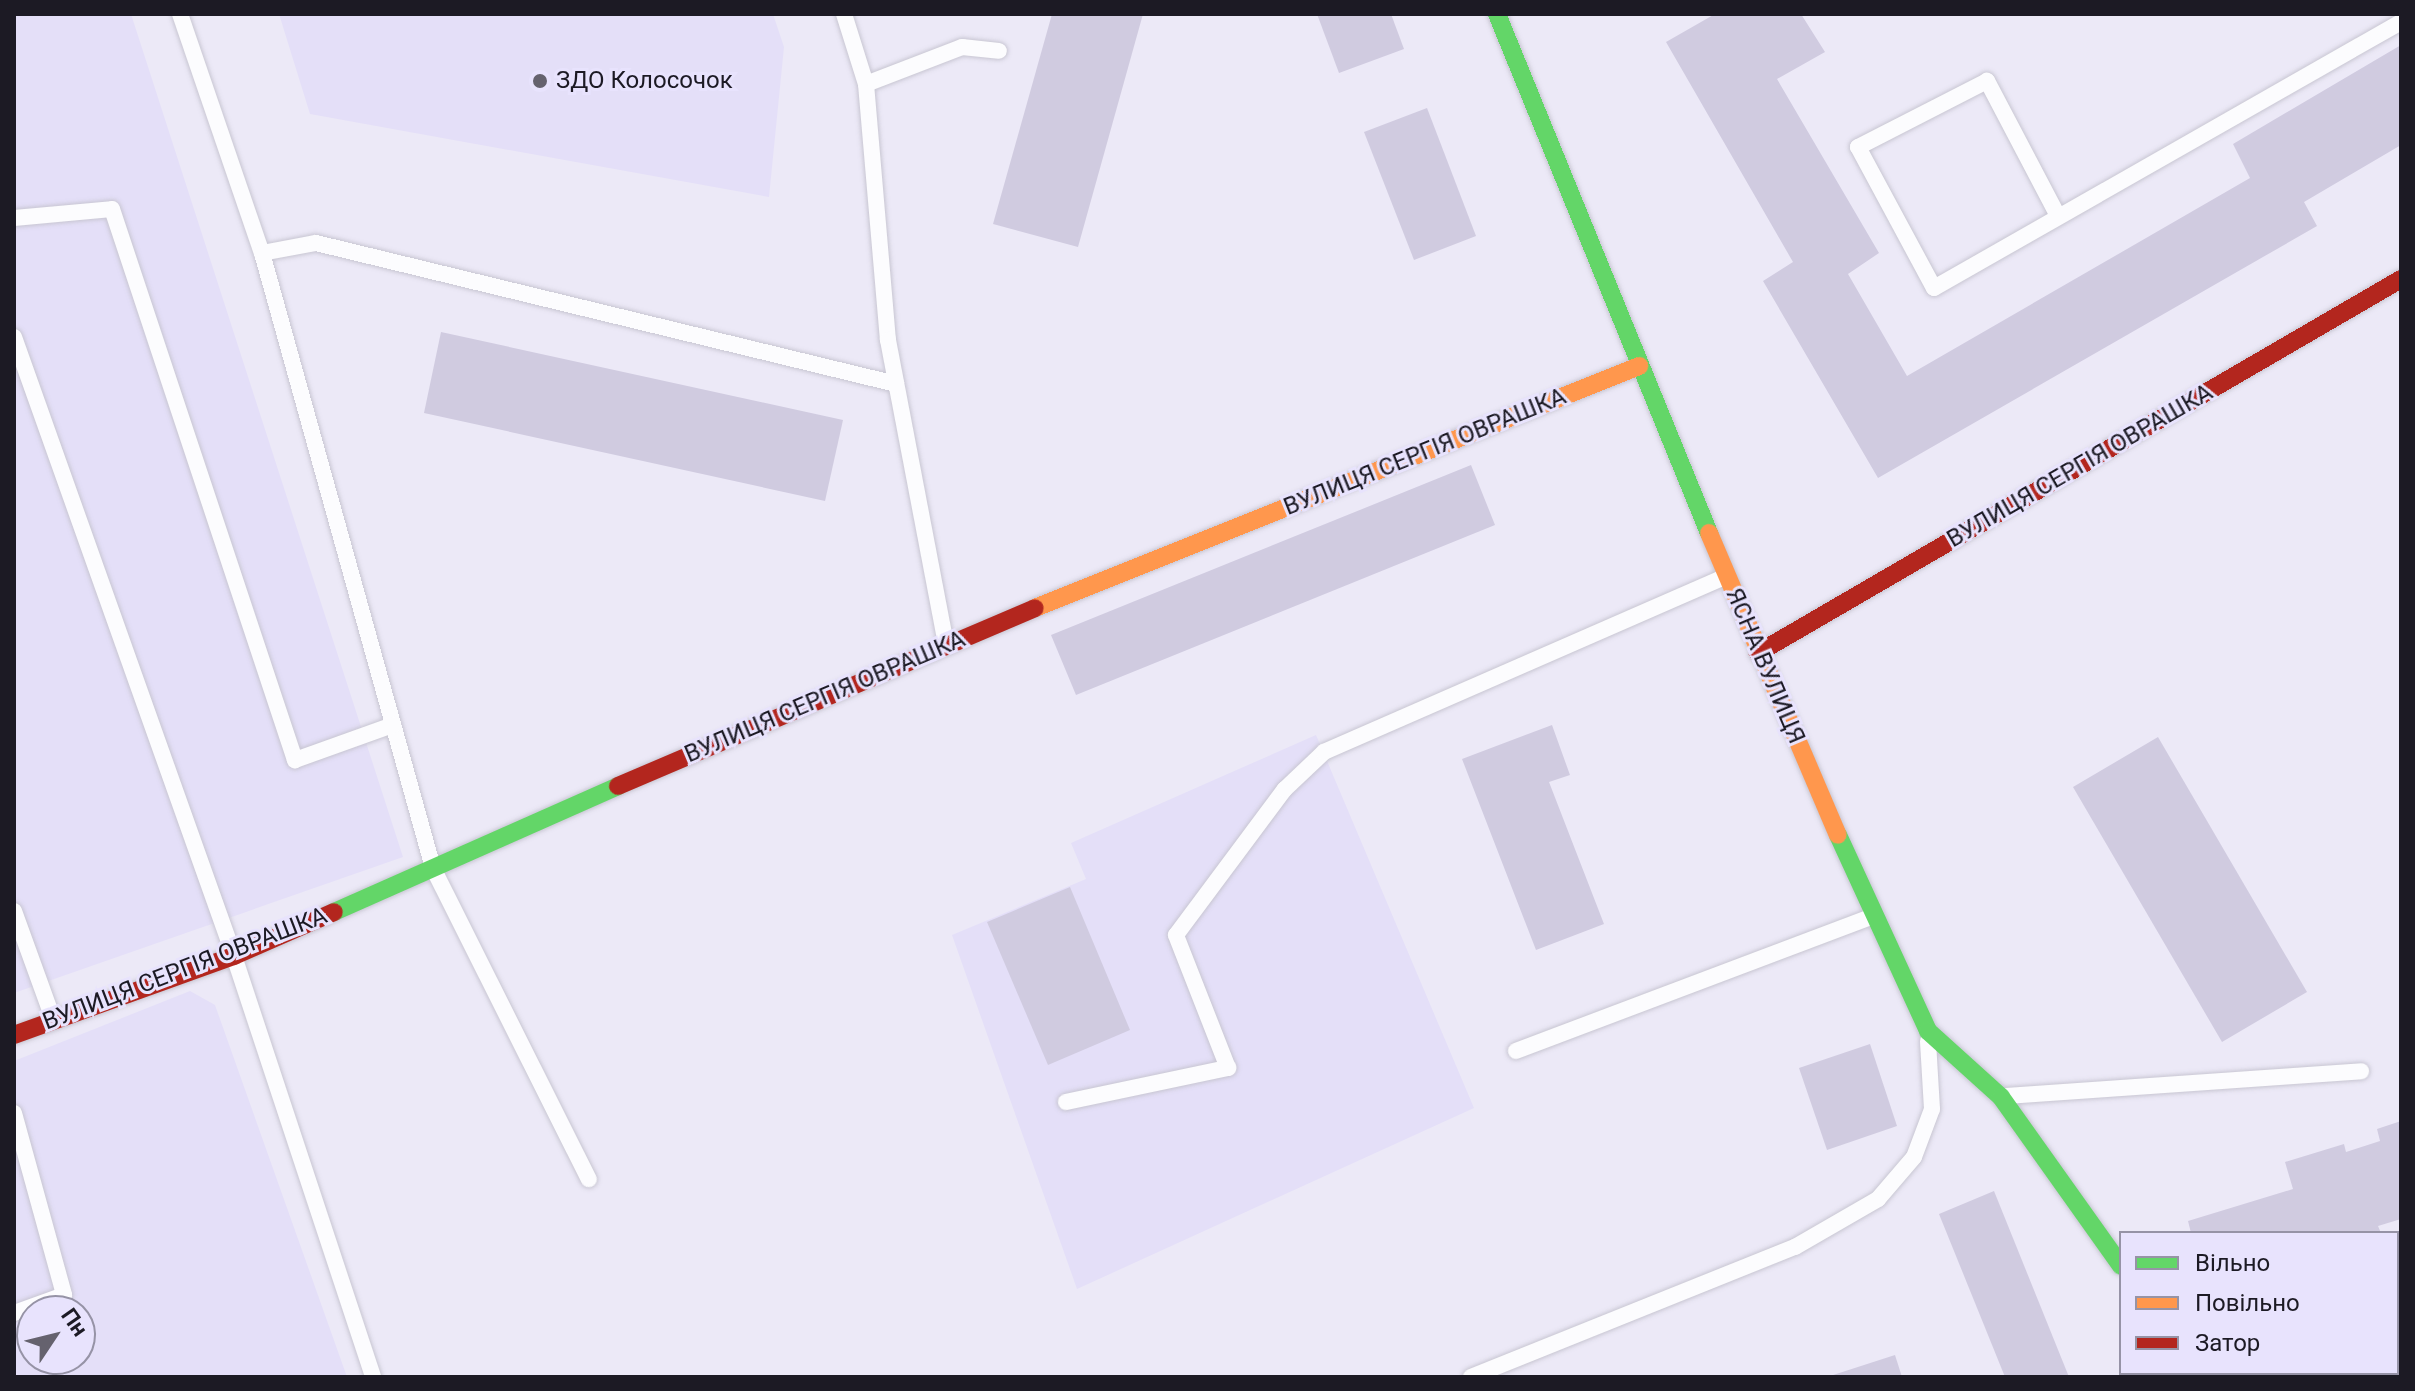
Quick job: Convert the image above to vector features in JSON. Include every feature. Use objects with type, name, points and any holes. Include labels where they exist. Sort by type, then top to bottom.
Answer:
[{"type":"street","name":"ЯСНА ВУЛИЦЯ","points":[[1497,14],[1758,653],[1873,915],[1928,1031],[2001,1097],[2119,1263]]},
{"type":"street","name":"ВУЛИЦЯ СЕРГІЯ ОВРАШКА","points":[[1758,653],[2401,279]]},
{"type":"street","name":"ВУЛИЦЯ СЕРГІЯ ОВРАШКА","points":[[14,1035],[234,956],[946,644],[1639,366]]},
{"type":"lane","points":[[180,14],[262,253],[433,868],[589,1179]]},
{"type":"lane","points":[[844,14],[866,84],[888,340],[946,644]]},
{"type":"lane","points":[[2058,216],[1987,81],[1858,147],[1934,288],[2401,22]]},
{"type":"lane","points":[[866,84],[962,47],[999,51]]},
{"type":"lane","points":[[14,218],[112,209],[295,760],[393,725]]},
{"type":"lane","points":[[262,253],[316,243],[896,384]]},
{"type":"lane","points":[[14,337],[234,956],[373,1377]]},
{"type":"lane","points":[[1066,1102],[1228,1068],[1176,935],[1285,789],[1324,752],[1726,576]]},
{"type":"lane","points":[[14,911],[54,1021]]},
{"type":"lane","points":[[1516,1051],[1873,915]]},
{"type":"lane","points":[[1471,1377],[1795,1247],[1878,1199],[1914,1157],[1932,1109],[1928,1031]]},
{"type":"lane","points":[[2001,1097],[2361,1071]]},
{"type":"lane","points":[[14,1113],[64,1295],[14,1313]]},
{"type":"shaded area","points":[[14,14],[131,14],[403,857],[14,993]]},
{"type":"shaded area","name":"ЗДО Колосочок","points":[[279,14],[773,14],[784,47],[769,197],[310,114]]},
{"type":"shaded area","points":[[1316,735],[1474,1108],[1077,1289],[952,935],[1086,879],[1071,843]]},
{"type":"shaded area","points":[[190,991],[215,1005],[347,1377],[14,1377],[14,1061]]},
{"type":"building","points":[[1052,14],[1143,14],[1078,247],[993,224]]},
{"type":"building","points":[[1317,14],[1391,14],[1404,49],[1339,73]]},
{"type":"building","points":[[1715,14],[1801,14],[1825,52],[1777,79],[1879,253],[1848,274],[1907,376],[2250,178],[2233,144],[2401,45],[2401,145],[2304,202],[2317,226],[1878,478],[1763,281],[1793,262],[1666,42]]},
{"type":"building","points":[[1427,108],[1476,236],[1414,260],[1364,132]]},
{"type":"building","points":[[441,332],[843,420],[825,501],[424,413]]},
{"type":"building","points":[[1471,465],[1495,525],[1076,695],[1051,635]]},
{"type":"building","points":[[1552,725],[1570,775],[1549,782],[1604,924],[1536,950],[1462,759]]},
{"type":"building","points":[[2158,737],[2307,992],[2222,1042],[2073,787]]},
{"type":"building","points":[[1070,887],[1130,1030],[1048,1065],[987,922]]},
{"type":"building","points":[[1870,1044],[1897,1126],[1827,1150],[1799,1068]]},
{"type":"building","points":[[2401,1121],[2401,1219],[2378,1226],[2380,1231],[2190,1231],[2188,1221],[2293,1189],[2285,1162],[2344,1144],[2346,1152],[2380,1141],[2377,1129]]},
{"type":"building","points":[[1994,1191],[2069,1377],[2005,1377],[1939,1214]]},
{"type":"building","points":[[1895,1355],[1902,1377],[1830,1377],[1830,1376]]},
{"type":"traffic: fast","points":[[1497,14],[1709,533]]},
{"type":"traffic: fast","points":[[334,912],[618,786]]},
{"type":"traffic: fast","points":[[1838,835],[1928,1031],[2001,1097],[2119,1263]]},
{"type":"traffic: slow","points":[[1035,608],[1639,366]]},
{"type":"traffic: slow","points":[[1709,533],[1838,835]]},
{"type":"traffic: jam","points":[[1758,653],[2401,279]]},
{"type":"traffic: jam","points":[[618,786],[1035,608]]},
{"type":"traffic: jam","points":[[14,1035],[234,956],[334,912]]},
{"type":"place","name":"ЗДО Колосочок","points":[[540,81]]}]
